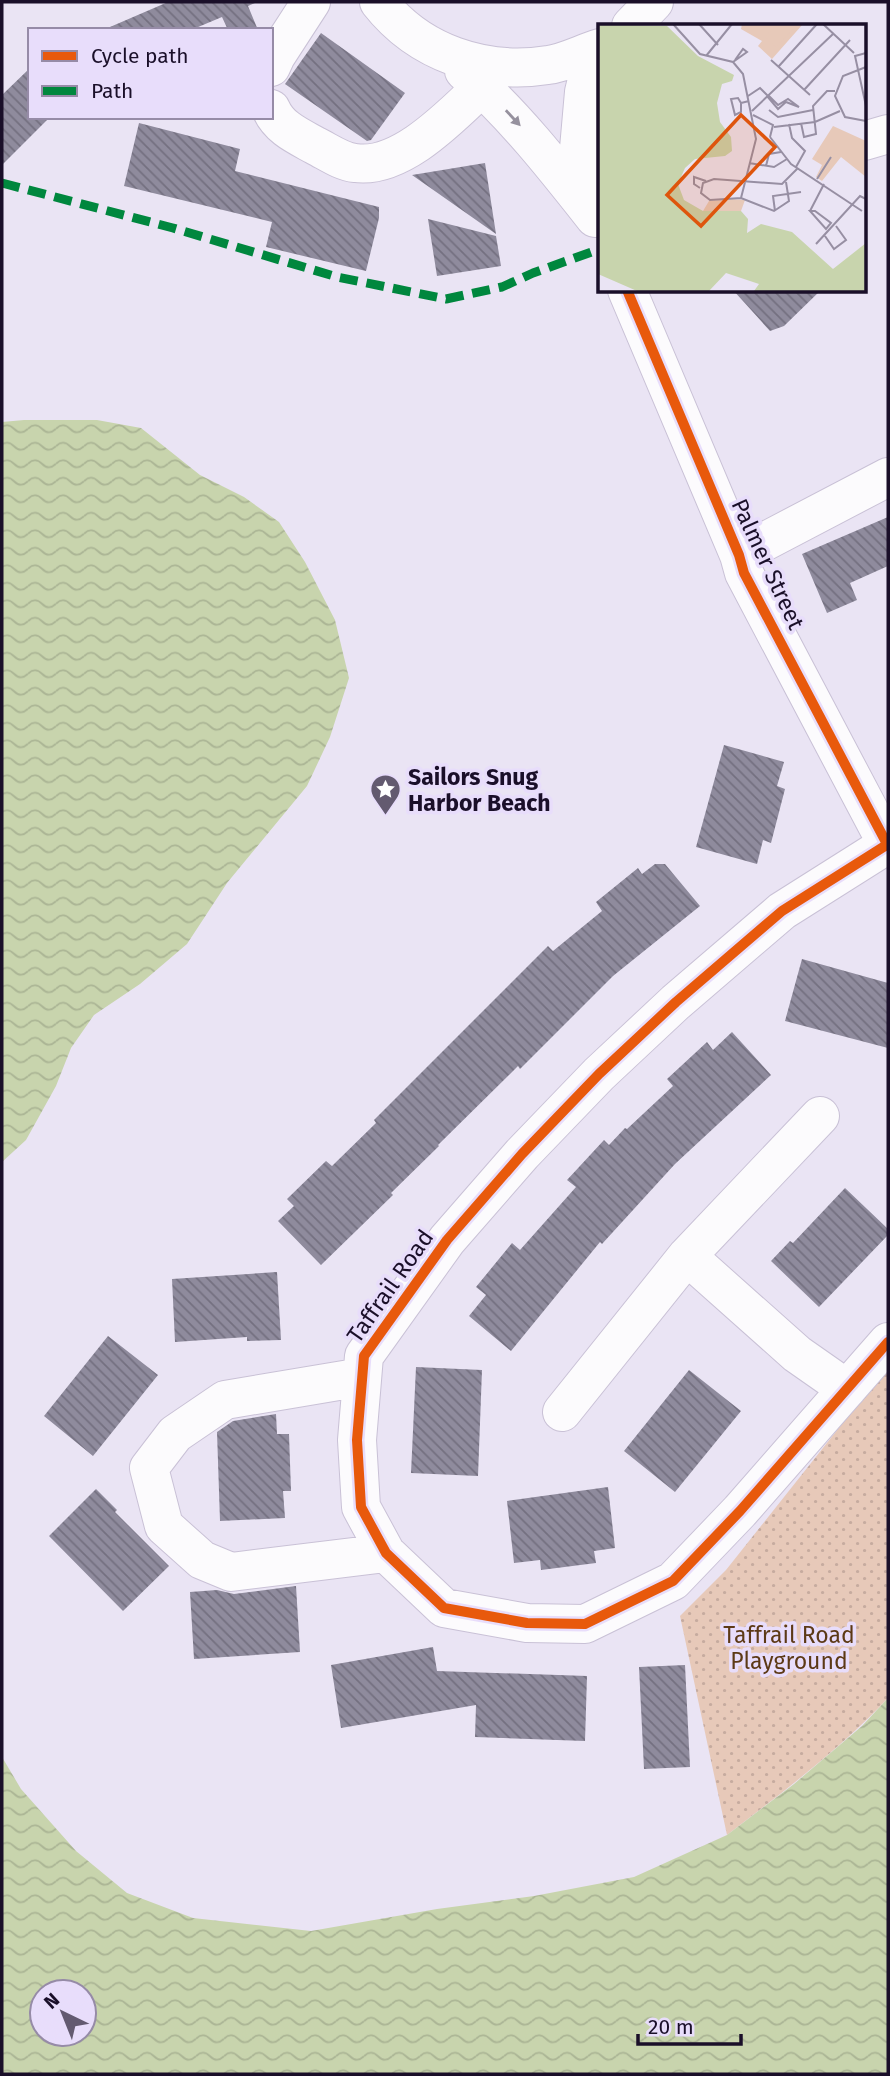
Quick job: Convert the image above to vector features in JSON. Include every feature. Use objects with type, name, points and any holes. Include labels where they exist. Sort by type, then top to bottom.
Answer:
[{"type":"street","points":[[273,62],[311,2]]},
{"type":"street","points":[[633,24],[654,2]]},
{"type":"street","points":[[380,7],[417,39],[446,55],[482,87],[529,134],[597,223]]},
{"type":"street","points":[[446,55],[497,68],[550,65],[598,49]]},
{"type":"street","points":[[597,223],[578,160],[584,92],[591,63],[598,51]]},
{"type":"street","points":[[273,114],[276,122],[300,138],[339,158],[355,163],[377,162],[396,155],[430,133],[482,87]]},
{"type":"street","points":[[866,140],[888,134]]},
{"type":"street","name":"Palmer Street","points":[[628,292],[739,555],[744,573],[888,845]]},
{"type":"street","points":[[739,555],[888,477]]},
{"type":"street","name":"Taffrail Road","points":[[888,845],[782,911],[676,1002],[599,1074],[522,1154],[447,1240],[364,1356],[356,1440],[360,1507],[386,1553],[444,1608],[527,1623],[585,1624],[673,1581],[740,1511],[888,1342]]},
{"type":"street","points":[[562,1412],[687,1256],[820,1116]]},
{"type":"street","points":[[687,1256],[797,1354],[847,1389]]},
{"type":"street","points":[[362,1377],[225,1400],[175,1434],[149,1468],[164,1526],[202,1560],[231,1572],[386,1553]]},
{"type":"green space","name":"Taffrail Road Playground","points":[[888,1366],[888,1698],[831,1752],[727,1835],[680,1616],[726,1570]]},
{"type":"water","points":[[97,420],[141,428],[200,475],[244,497],[279,522],[305,562],[335,620],[349,678],[330,737],[307,786],[227,883],[187,944],[140,984],[94,1015],[71,1048],[56,1086],[26,1140],[2,1162],[2,422]]},
{"type":"water","points":[[888,1698],[888,2074],[2,2074],[2,1757],[21,1789],[76,1851],[127,1893],[193,1918],[311,1931],[437,1909],[534,1896],[634,1877],[727,1835],[794,1784],[862,1726]]},
{"type":"building","points":[[168,2],[257,2],[248,6],[257,28],[227,28],[222,17],[196,28],[108,28]]},
{"type":"building","points":[[321,33],[405,93],[371,140],[367,141],[285,84]]},
{"type":"building","points":[[28,70],[28,119],[48,119],[2,165],[2,95]]},
{"type":"building","points":[[139,123],[240,149],[235,171],[379,207],[379,218],[366,271],[266,247],[272,222],[124,186]]},
{"type":"building","points":[[485,163],[496,234],[412,175]]},
{"type":"building","points":[[428,219],[496,236],[501,266],[437,276]]},
{"type":"building","points":[[735,292],[819,292],[784,326],[770,331]]},
{"type":"building","points":[[888,517],[888,566],[850,583],[857,600],[827,613],[802,554]]},
{"type":"building","points":[[724,745],[784,762],[777,786],[785,789],[771,843],[763,840],[757,864],[696,847]]},
{"type":"building","points":[[655,864],[665,864],[700,906],[613,976],[520,1069],[518,1066],[438,1145],[391,1193],[393,1195],[321,1265],[278,1221],[294,1206],[287,1199],[326,1161],[332,1166],[376,1123],[374,1120],[548,946],[553,951],[602,911],[596,902],[638,868],[642,874]]},
{"type":"building","points":[[802,959],[888,983],[888,1048],[785,1021]]},
{"type":"building","points":[[732,1032],[771,1075],[675,1164],[602,1244],[600,1242],[511,1351],[469,1316],[486,1295],[476,1287],[512,1243],[520,1250],[576,1187],[567,1180],[604,1140],[609,1145],[673,1086],[667,1079],[707,1042],[713,1050]]},
{"type":"building","points":[[845,1188],[888,1229],[888,1235],[819,1307],[771,1261],[790,1241],[793,1243]]},
{"type":"building","points":[[277,1272],[281,1340],[247,1341],[247,1337],[175,1342],[172,1279]]},
{"type":"building","points":[[108,1336],[158,1375],[93,1456],[44,1416]]},
{"type":"building","points":[[416,1367],[482,1370],[478,1476],[411,1473]]},
{"type":"building","points":[[689,1370],[741,1411],[675,1492],[624,1451]]},
{"type":"building","points":[[276,1414],[277,1434],[289,1434],[291,1491],[283,1491],[285,1518],[220,1521],[217,1432],[233,1421]]},
{"type":"building","points":[[608,1487],[615,1548],[594,1551],[596,1563],[541,1570],[540,1560],[514,1563],[507,1501]]},
{"type":"building","points":[[96,1489],[169,1566],[123,1611],[49,1536]]},
{"type":"building","points":[[296,1586],[300,1652],[194,1659],[190,1592],[217,1590],[234,1594]]},
{"type":"building","points":[[433,1647],[437,1671],[587,1676],[585,1741],[475,1737],[476,1705],[341,1728],[331,1665]]},
{"type":"building","points":[[685,1665],[690,1767],[644,1769],[639,1667]]},
{"type":"marked path","points":[[2,183],[173,228],[337,277],[446,299],[502,287],[598,250]]},
{"type":"cycle path","points":[[628,292],[739,555],[744,573],[888,846]]},
{"type":"cycle path","points":[[888,844],[782,911],[676,1002],[599,1074],[522,1154],[447,1240],[364,1356],[357,1440],[361,1507],[386,1553],[444,1608],[527,1623],[585,1624],[673,1581],[740,1511],[888,1342]]},
{"type":"place","name":"Sailors Snug Harbor Beach","points":[[385,817]]}]
